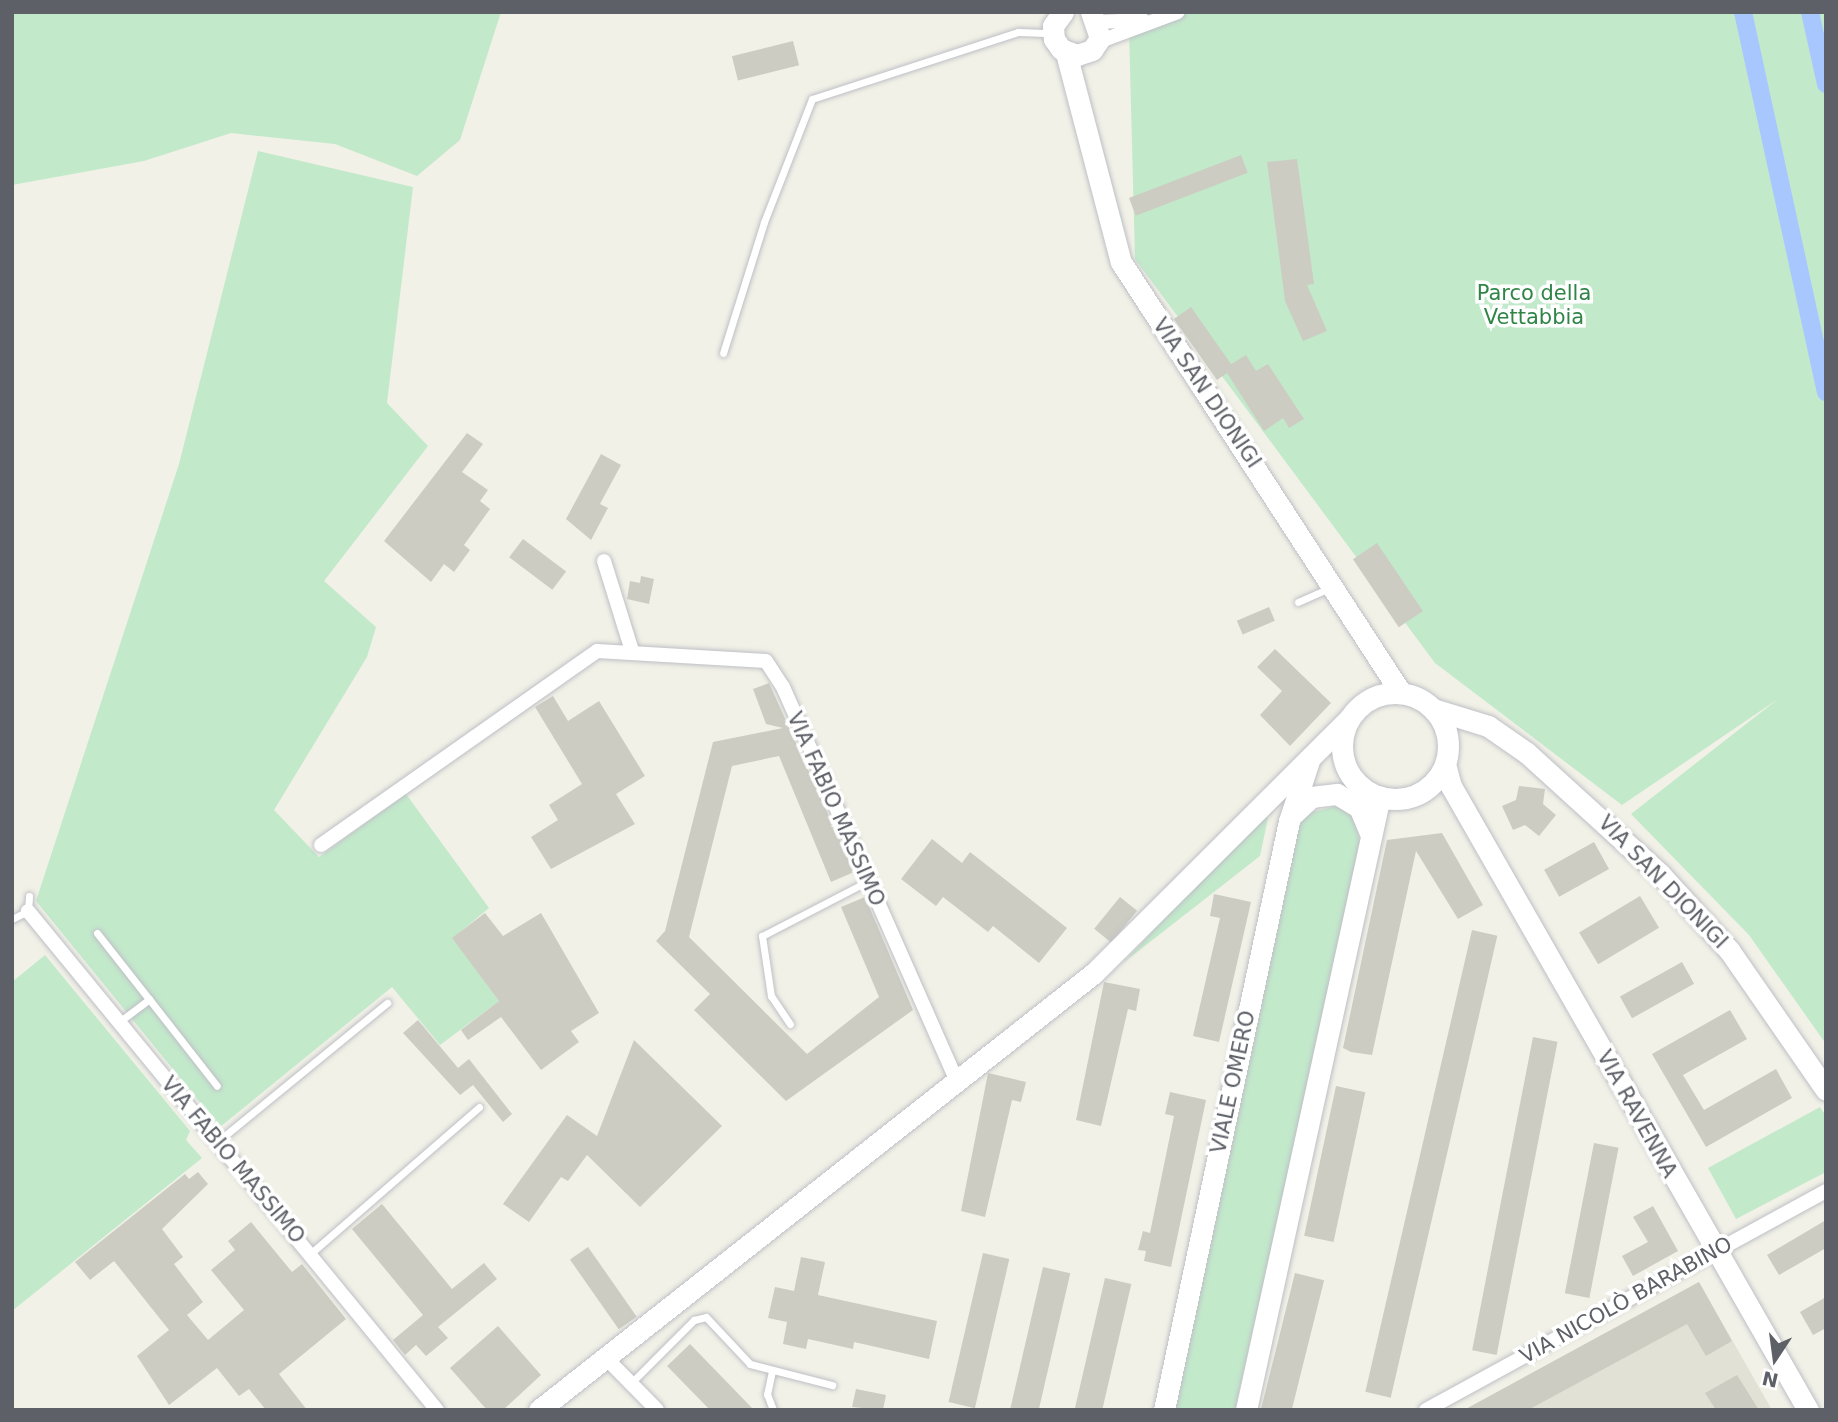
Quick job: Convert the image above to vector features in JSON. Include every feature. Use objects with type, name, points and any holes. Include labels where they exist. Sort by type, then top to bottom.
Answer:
[{"type":"street","points":[[1088,36],[1178,12]]},
{"type":"street","name":"VIA SAN DIONIGI","points":[[1054,21],[1088,36],[1084,121],[1121,262],[1374,645],[1401,693]]},
{"type":"street","points":[[604,561],[632,651]]},
{"type":"street","points":[[1374,645],[1376,696]]},
{"type":"street","name":"VIA FABIO MASSIMO","points":[[321,845],[597,651],[756,659],[774,669],[957,1082]]},
{"type":"street","points":[[539,1410],[1094,973],[1311,756],[1350,718],[1376,696],[1401,693],[1433,709],[1453,727],[1445,764],[1431,785],[1404,798],[1380,796],[1359,784],[1345,764],[1342,740],[1350,718]]},
{"type":"street","name":"VIA SAN DIONIGI","points":[[1453,727],[1488,726],[1527,753],[1660,874],[1728,950],[1826,1090]]},
{"type":"street","name":"VIALE OMERO","points":[[1164,1410],[1292,815],[1311,756]]},
{"type":"street","name":"VIA RAVENNA","points":[[1445,764],[1468,816],[1808,1410]]},
{"type":"street","name":"VIA RAVENNA","points":[[1431,785],[1468,816]]},
{"type":"street","points":[[1292,815],[1311,797],[1336,794],[1359,807],[1371,837]]},
{"type":"street","points":[[1246,1410],[1380,796]]},
{"type":"street","name":"VIA FABIO MASSIMO","points":[[26,903],[118,1022],[437,1410]]},
{"type":"street","name":"VIA NICOLÒ BARABINO","points":[[1426,1410],[1826,1191]]},
{"type":"street","points":[[606,1357],[657,1410]]},
{"type":"lane","name":"VIA SAN DIONIGI","points":[[723,354],[764,222],[812,99],[1054,21]]},
{"type":"lane","points":[[1298,602],[1335,586]]},
{"type":"lane","points":[[790,1024],[771,996],[762,936],[868,881]]},
{"type":"lane","points":[[12,919],[26,903]]},
{"type":"lane","points":[[97,933],[217,1086]]},
{"type":"lane","points":[[118,1022],[149,999]]},
{"type":"lane","points":[[216,1142],[387,1003]]},
{"type":"lane","points":[[310,1254],[479,1107]]},
{"type":"lane","points":[[631,1383],[694,1320],[706,1317],[750,1364],[832,1385]]},
{"type":"lane","points":[[772,1371],[767,1394],[773,1410]]},
{"type":"shaded area","points":[[1699,1282],[1772,1410],[1464,1410]]},
{"type":"green space","points":[[12,12],[501,12],[460,140],[417,176],[335,144],[231,133],[144,161],[12,185]]},
{"type":"green space","name":"Parco della Vettabbia","points":[[1121,12],[1826,12],[1826,1044],[1749,935],[1631,814],[1778,699],[1622,805],[1435,663],[1135,259],[1129,30]]},
{"type":"green space","points":[[258,151],[413,187],[387,403],[428,446],[324,581],[376,627],[367,657],[274,810],[319,857],[406,794],[489,908],[453,938],[499,1001],[440,1045],[392,987],[220,1127],[36,901],[179,464]]},
{"type":"green space","points":[[1336,806],[1354,815],[1361,847],[1235,1410],[1169,1410],[1293,835],[1301,815]]},
{"type":"green space","points":[[1261,816],[1268,818],[1260,856],[1123,963]]},
{"type":"green space","points":[[45,955],[190,1131],[186,1140],[202,1158],[12,1311],[12,982]]},
{"type":"green space","points":[[1820,1107],[1826,1116],[1826,1172],[1736,1219],[1708,1168]]},
{"type":"building","points":[[793,41],[799,65],[738,80],[732,56]]},
{"type":"building","points":[[1241,155],[1248,173],[1136,216],[1129,198]]},
{"type":"building","points":[[1297,159],[1314,284],[1307,285],[1327,331],[1303,341],[1285,301],[1267,162]]},
{"type":"building","points":[[1191,307],[1231,364],[1246,355],[1256,371],[1268,364],[1304,419],[1289,428],[1283,418],[1264,431],[1227,373],[1217,380],[1174,319]]},
{"type":"building","points":[[467,433],[483,444],[462,472],[488,490],[480,501],[490,509],[464,545],[470,550],[454,572],[444,564],[431,582],[384,541]]},
{"type":"building","points":[[601,454],[621,465],[600,504],[608,508],[591,540],[566,519]]},
{"type":"building","points":[[523,539],[566,571],[552,590],[509,557]]},
{"type":"building","points":[[1377,543],[1423,611],[1399,627],[1353,559]]},
{"type":"building","points":[[641,576],[654,579],[649,604],[627,599],[630,581],[640,583]]},
{"type":"building","points":[[1269,607],[1275,621],[1243,634],[1237,621]]},
{"type":"building","points":[[1275,649],[1331,703],[1290,746],[1260,715],[1282,691],[1257,667]]},
{"type":"building","points":[[769,683],[854,872],[831,882],[779,756],[732,766],[689,937],[807,1054],[879,997],[841,907],[865,897],[913,1010],[786,1101],[694,1010],[710,994],[656,941],[665,931],[713,742],[783,728],[766,724],[753,689]]},
{"type":"building","points":[[553,696],[568,721],[599,701],[645,776],[616,794],[635,824],[551,869],[531,837],[558,820],[549,805],[582,784],[535,707]]},
{"type":"building","points":[[1519,786],[1545,789],[1543,804],[1556,815],[1539,836],[1525,825],[1513,830],[1502,806],[1516,800]]},
{"type":"building","points":[[1442,833],[1483,905],[1458,919],[1416,851],[1372,1055],[1351,1052],[1343,1048],[1387,840]]},
{"type":"building","points":[[932,839],[962,863],[970,852],[1067,928],[1039,963],[993,926],[988,932],[943,897],[936,906],[901,879]]},
{"type":"building","points":[[1594,842],[1609,869],[1559,897],[1544,870]]},
{"type":"building","points":[[1214,894],[1251,902],[1219,1042],[1193,1036],[1220,918],[1210,916]]},
{"type":"building","points":[[1640,896],[1659,928],[1598,964],[1579,933]]},
{"type":"building","points":[[1120,897],[1137,911],[1111,943],[1094,929]]},
{"type":"building","points":[[485,913],[503,936],[541,913],[599,1013],[571,1031],[579,1042],[541,1070],[501,1017],[468,1040],[461,1030],[499,1001],[452,938]]},
{"type":"building","points":[[1472,930],[1497,936],[1391,1398],[1365,1392]]},
{"type":"building","points":[[1682,962],[1694,984],[1632,1018],[1620,996]]},
{"type":"building","points":[[1104,982],[1140,989],[1136,1011],[1128,1009],[1101,1126],[1076,1120]]},
{"type":"building","points":[[1730,1010],[1747,1039],[1683,1075],[1704,1110],[1776,1069],[1792,1098],[1706,1147],[1652,1054]]},
{"type":"building","points":[[418,1020],[458,1068],[469,1059],[512,1114],[503,1122],[473,1085],[460,1095],[403,1033]]},
{"type":"building","points":[[1533,1037],[1558,1042],[1497,1355],[1472,1350]]},
{"type":"building","points":[[634,1040],[722,1126],[640,1207],[587,1155],[568,1181],[561,1177],[529,1222],[503,1204],[567,1115],[597,1136]]},
{"type":"building","points":[[988,1073],[1026,1082],[1021,1102],[1012,1100],[985,1217],[961,1211]]},
{"type":"building","points":[[1336,1086],[1365,1092],[1334,1242],[1304,1236]]},
{"type":"building","points":[[1170,1092],[1206,1100],[1171,1267],[1144,1261],[1146,1251],[1138,1250],[1143,1231],[1150,1233],[1174,1116],[1165,1114]]},
{"type":"building","points":[[1594,1143],[1619,1148],[1589,1298],[1565,1293]]},
{"type":"building","points":[[198,1172],[208,1184],[162,1229],[183,1257],[174,1264],[203,1302],[187,1315],[208,1340],[244,1310],[211,1270],[235,1250],[228,1241],[251,1222],[292,1272],[302,1264],[346,1319],[279,1374],[307,1410],[266,1410],[249,1389],[239,1396],[217,1368],[169,1405],[137,1356],[169,1330],[114,1261],[90,1280],[75,1262],[185,1174],[189,1179]]},
{"type":"building","points":[[382,1204],[452,1289],[484,1263],[497,1279],[438,1327],[448,1338],[426,1356],[416,1345],[405,1355],[393,1340],[423,1315],[352,1229]]},
{"type":"building","points":[[1653,1206],[1678,1251],[1633,1276],[1622,1256],[1648,1242],[1633,1217]]},
{"type":"building","points":[[1826,1220],[1826,1248],[1779,1275],[1767,1255]]},
{"type":"building","points":[[588,1247],[637,1317],[619,1329],[570,1260]]},
{"type":"building","points":[[983,1253],[1009,1259],[975,1408],[949,1402]]},
{"type":"building","points":[[801,1257],[825,1262],[818,1295],[937,1321],[929,1359],[854,1342],[853,1349],[808,1339],[806,1349],[783,1344],[787,1322],[768,1318],[775,1287],[794,1291]]},
{"type":"building","points":[[1043,1267],[1070,1273],[1039,1410],[1010,1410]]},
{"type":"building","points":[[1295,1273],[1324,1280],[1292,1410],[1261,1409]]},
{"type":"building","points":[[1105,1278],[1131,1284],[1102,1410],[1075,1410]]},
{"type":"building","points":[[1699,1282],[1732,1341],[1706,1356],[1687,1324],[1528,1410],[1464,1410]]},
{"type":"building","points":[[1826,1297],[1826,1328],[1813,1335],[1800,1312]]},
{"type":"building","points":[[498,1326],[541,1375],[503,1410],[487,1410],[450,1368]]},
{"type":"building","points":[[690,1344],[754,1410],[710,1410],[667,1366]]},
{"type":"building","points":[[1737,1375],[1759,1410],[1716,1410],[1705,1393]]},
{"type":"building","points":[[856,1389],[886,1395],[883,1410],[852,1407]]},
{"type":"waterway","points":[[1743,12],[1826,392]]},
{"type":"waterway","points":[[1810,12],[1826,84]]}]
